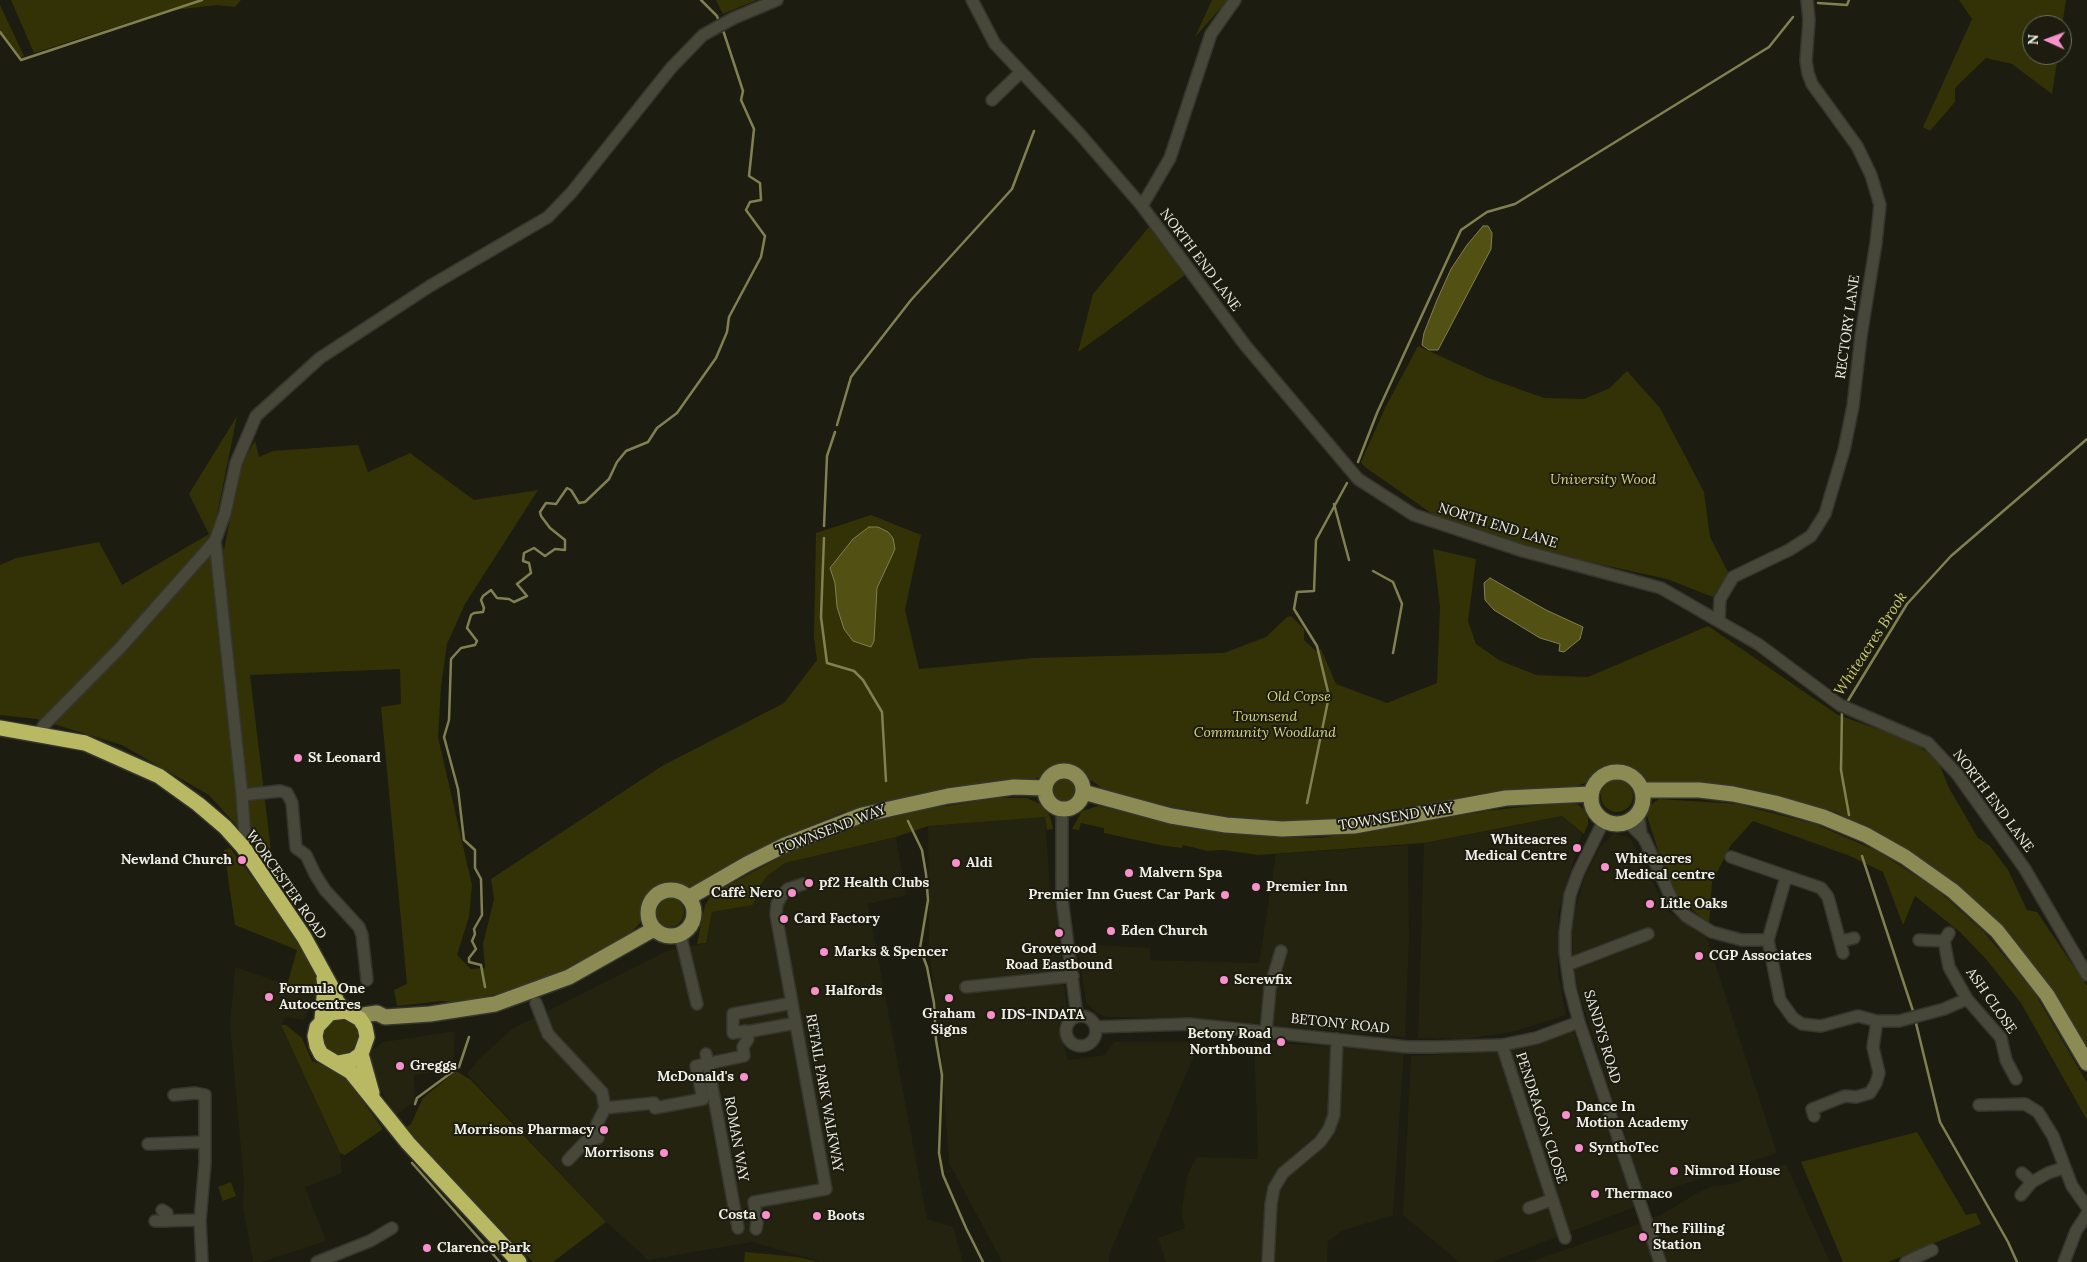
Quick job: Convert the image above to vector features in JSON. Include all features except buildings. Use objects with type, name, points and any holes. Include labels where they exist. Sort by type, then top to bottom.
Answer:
[{"type":"highway","name":"WORCESTER ROAD","points":[[0,728],[39,733],[85,744],[159,776],[205,810],[225,827],[242,847],[304,937],[337,1002],[351,1013]]},
{"type":"highway","points":[[323,974],[325,987],[322,1019],[315,1036],[317,1046],[329,1060],[338,1063],[351,1072],[408,1143],[519,1262]]},
{"type":"highway","points":[[322,1019],[330,1013],[351,1013],[367,1031],[365,1048],[361,1054],[353,1060],[338,1063]]},
{"type":"highway","points":[[361,1054],[375,1103]]},
{"type":"main road","points":[[1070,771],[1078,776],[1083,792],[1077,804],[1062,810],[1050,804],[1044,788],[1048,779],[1053,774],[1070,771]]},
{"type":"main road","points":[[1615,771],[1632,776],[1642,790],[1643,802],[1633,818],[1616,824],[1604,820],[1596,814],[1591,794],[1599,778],[1615,771]]},
{"type":"main road","name":"TOWNSEND WAY","points":[[688,898],[747,864],[785,845],[862,815],[948,796],[1014,787],[1044,788]]},
{"type":"main road","points":[[1642,790],[1716,792],[1775,803],[1823,817],[1866,836],[1905,857],[1953,890],[1997,931],[2047,995],[2087,1063]]},
{"type":"main road","name":"TOWNSEND WAY","points":[[1083,792],[1172,816],[1226,825],[1282,829],[1354,826],[1506,798],[1591,794]]},
{"type":"main road","points":[[666,890],[674,890],[688,898],[694,909],[694,917],[689,927],[680,934],[665,936],[654,929],[648,918],[647,910],[653,897],[666,890]]},
{"type":"main road","points":[[351,1013],[377,1013],[385,1017],[454,1011],[484,1006],[536,991],[569,977],[654,929]]},
{"type":"main road","points":[[367,1031],[379,1025],[385,1017]]},
{"type":"street","points":[[39,733],[45,724],[120,648],[215,541],[225,513],[236,463],[256,416],[320,358],[430,286],[548,217],[572,192],[671,68],[703,36],[734,18],[777,0]]},
{"type":"street","name":"NORTH END LANE","points":[[972,0],[995,44],[1020,73],[1079,133],[1142,206],[1245,345],[1358,479],[1414,515],[1523,550],[1661,588],[1758,644],[1843,707],[1928,743],[1957,774],[2025,869],[2087,975]]},
{"type":"street","points":[[1142,206],[1170,158],[1211,34],[1235,0]]},
{"type":"street","name":"RECTORY LANE","points":[[1719,620],[1720,599],[1733,577],[1789,550],[1811,536],[1825,514],[1834,487],[1853,406],[1860,336],[1876,243],[1880,205],[1871,175],[1857,146],[1812,84],[1808,73],[1806,61],[1809,20],[1807,0]]},
{"type":"street","points":[[992,100],[1020,73]]},
{"type":"street","points":[[215,541],[242,795],[245,838],[242,847]]},
{"type":"street","points":[[1702,611],[1720,599]]},
{"type":"street","points":[[242,795],[280,791],[287,793],[292,804],[296,848],[306,855],[325,890],[359,927],[362,935],[366,980]]},
{"type":"street","points":[[1062,810],[1062,899],[1077,1016]]},
{"type":"street","points":[[1633,818],[1673,902],[1686,916],[1712,932],[1742,940],[1768,940]]},
{"type":"street","name":"SANDYS ROAD","points":[[1604,820],[1578,873],[1569,901],[1565,932],[1566,960],[1579,1022],[1660,1262]]},
{"type":"street","points":[[1739,855],[1786,877],[1821,888],[1828,897],[1843,953]]},
{"type":"street","points":[[1786,877],[1768,940],[1780,1000],[1793,1018],[1802,1024],[1821,1026],[1858,1016],[1877,1021],[1914,1017],[1944,1009],[1967,999]]},
{"type":"street","name":"RETAIL PARK WALKWAY","points":[[756,1229],[757,1222],[754,1202],[826,1189],[776,913],[782,895],[788,889],[804,884]]},
{"type":"street","points":[[359,927],[361,914]]},
{"type":"street","points":[[680,934],[697,1004]]},
{"type":"street","points":[[1566,960],[1572,963],[1648,934]]},
{"type":"street","name":"ASH CLOSE","points":[[1919,940],[1946,937],[1949,967],[1967,999],[2001,1038],[2006,1060],[2016,1079]]},
{"type":"street","points":[[1840,941],[1854,938]]},
{"type":"street","points":[[1266,1032],[1270,988],[1281,950]]},
{"type":"street","points":[[966,987],[1073,976]]},
{"type":"street","points":[[536,1003],[548,1034],[602,1092],[605,1108],[597,1124],[598,1138],[587,1140],[568,1160]]},
{"type":"street","points":[[792,1003],[733,1014],[733,1033],[796,1023]]},
{"type":"street","points":[[1077,1016],[1085,1016],[1092,1020],[1096,1027],[1093,1040],[1081,1046],[1074,1044],[1066,1036],[1066,1030],[1071,1019],[1077,1016]]},
{"type":"street","points":[[1812,1109],[1844,1096],[1856,1097],[1870,1092],[1876,1083],[1879,1073],[1874,1047],[1877,1021]]},
{"type":"street","name":"BETONY ROAD","points":[[1096,1027],[1190,1024],[1408,1047],[1502,1045],[1536,1038],[1579,1022]]},
{"type":"street","points":[[605,1108],[654,1103],[655,1108],[703,1100],[696,1066],[707,1059],[744,1056],[743,1047],[748,1039],[746,1032]]},
{"type":"street","points":[[1268,1262],[1271,1204],[1274,1188],[1283,1172],[1320,1142],[1329,1129],[1334,1115],[1337,1039]]},
{"type":"street","name":"PENDRAGON CLOSE","points":[[1502,1045],[1551,1200],[1565,1238]]},
{"type":"street","name":"ROMAN WAY","points":[[707,1059],[738,1228]]},
{"type":"street","points":[[174,1095],[195,1093],[205,1095],[204,1200],[200,1220],[202,1262]]},
{"type":"street","points":[[1979,1104],[1995,1108],[2025,1104],[2038,1112],[2053,1136],[2063,1168],[2080,1199],[2087,1207]]},
{"type":"street","points":[[148,1144],[164,1139],[205,1142]]},
{"type":"street","points":[[2021,1196],[2032,1182],[2048,1173],[2063,1168]]},
{"type":"street","points":[[2022,1173],[2032,1182]]},
{"type":"street","name":"PENDRAGON CLOSE","points":[[1529,1208],[1551,1200]]},
{"type":"street","points":[[2064,1262],[2076,1231],[2087,1214]]},
{"type":"street","points":[[154,1221],[164,1216],[200,1220]]},
{"type":"street","points":[[317,1262],[370,1241],[392,1228]]},
{"type":"street","points":[[1904,1262],[1932,1250]]},
{"type":"shaded area","points":[[1483,226],[1488,226],[1492,233],[1491,249],[1438,350],[1429,350],[1422,345],[1424,333],[1437,300],[1451,269]]},
{"type":"shaded area","points":[[869,527],[878,527],[888,532],[893,538],[895,549],[877,588],[874,641],[871,647],[853,641],[844,629],[837,607],[835,583],[830,568],[853,539]]},
{"type":"shaded area","points":[[1490,578],[1546,610],[1583,627],[1580,639],[1564,652],[1559,651],[1560,644],[1540,638],[1494,610],[1485,600],[1484,583]]},
{"type":"shaded area","points":[[1562,816],[1582,833],[1558,914],[1558,972],[1566,1015],[1516,1031],[1467,1039],[1418,1038],[1424,843]]},
{"type":"shaded area","points":[[1045,817],[1050,888],[1056,909],[1067,1008],[1058,1026],[1068,1060],[1105,1055],[1114,1042],[1200,1042],[1109,1255],[1109,1262],[1002,1262],[949,1163],[941,1052],[929,948],[928,826]]},
{"type":"shaded area","points":[[1614,833],[1630,838],[1668,911],[1706,936],[1777,1153],[1645,1197],[1569,956],[1575,909],[1585,876],[1600,847]]},
{"type":"shaded area","points":[[896,837],[906,895],[868,904],[927,1219],[953,1227],[963,1262],[822,1262],[752,1242],[648,1260],[606,1222],[467,1074],[480,1058],[512,1029],[669,950],[706,943],[712,912],[753,905],[760,886],[767,876],[785,863]]},
{"type":"shaded area","points":[[1408,845],[1409,939],[1405,1037],[1199,1019],[1107,1017],[1095,1012],[1086,1002],[1077,944],[1150,948],[1150,960],[1259,963],[1276,854]]},
{"type":"shaded area","points":[[235,967],[316,995],[304,1020],[286,1017],[281,1025],[340,1153],[342,1173],[305,1187],[326,1241],[262,1262],[253,1262],[243,1208],[244,1183],[230,1025]]},
{"type":"shaded area","points":[[455,1031],[453,1069],[414,1075],[415,1101],[395,1116],[377,1082],[368,1060],[369,1053],[383,1042]]},
{"type":"shaded area","points":[[1574,1031],[1635,1207],[1492,1262],[1459,1262],[1403,1215],[1411,1056],[1489,1052]]},
{"type":"shaded area","points":[[1254,1041],[1404,1052],[1393,1215],[1342,1231],[1328,1241],[1327,1262],[1166,1262],[1158,1238],[1185,1228],[1181,1213],[1188,1173],[1197,1157],[1258,1159]]},
{"type":"shaded area","points":[[1786,1164],[1830,1262],[1530,1262],[1661,1215],[1697,1193],[1713,1186],[1732,1184]]},
{"type":"green space","points":[[11,0],[241,0],[235,7],[217,5],[165,11],[34,53]]},
{"type":"green space","points":[[716,0],[757,0],[723,14]]},
{"type":"green space","points":[[1212,0],[1228,0],[1195,37]]},
{"type":"green space","points":[[1959,0],[2066,0],[2064,15],[2022,15],[2022,65],[2056,65],[2052,94],[2012,64],[1986,58],[1955,88],[1955,102],[1930,131],[1923,127],[1972,19]]},
{"type":"green space","points":[[0,5],[24,56],[21,58],[0,34]]},
{"type":"green space","points":[[1149,227],[1185,275],[1078,352],[1093,294]]},
{"type":"green space","name":"University Wood","points":[[1418,346],[1488,378],[1544,398],[1584,399],[1610,388],[1627,371],[1660,408],[1704,492],[1710,537],[1729,574],[1713,597],[1667,579],[1576,559],[1479,534],[1444,522],[1365,467],[1361,462],[1385,408]]},
{"type":"green space","points":[[237,416],[215,525],[224,550],[240,466],[255,441],[259,457],[273,451],[358,445],[368,472],[410,453],[474,500],[538,490],[465,604],[447,644],[441,687],[438,737],[472,885],[469,917],[457,955],[471,969],[485,968],[483,944],[494,899],[491,879],[662,766],[784,703],[817,660],[814,637],[816,533],[871,515],[921,535],[905,610],[919,669],[1034,658],[1224,653],[1266,637],[1287,617],[1291,616],[1304,629],[1304,640],[1316,651],[1321,649],[1336,684],[1387,703],[1437,683],[1440,607],[1433,549],[1476,559],[1468,621],[1476,644],[1499,660],[1536,675],[1588,677],[1708,626],[1838,715],[1912,741],[1938,761],[1949,788],[1978,838],[1990,846],[2008,870],[2027,910],[2037,912],[2087,986],[2087,1048],[2039,971],[1994,918],[1937,869],[1880,835],[1836,812],[1781,797],[1645,780],[1623,767],[1605,769],[1588,782],[1571,788],[1338,820],[1309,822],[1250,820],[1155,804],[1106,791],[1077,770],[1068,767],[1060,767],[1031,781],[927,792],[843,812],[788,835],[701,883],[685,888],[664,887],[655,891],[648,899],[640,923],[628,936],[579,964],[542,981],[454,1004],[442,1001],[397,1006],[394,990],[407,984],[381,707],[401,704],[400,669],[250,675],[272,859],[244,834],[209,795],[122,745],[37,719],[0,715],[0,565],[16,558],[99,542],[122,585],[209,534],[189,494]]},
{"type":"green space","points":[[1065,779],[1073,782],[1076,790],[1073,798],[1065,801],[1057,798],[1054,790],[1057,782]]},
{"type":"green space","points":[[1617,780],[1629,784],[1633,796],[1629,808],[1617,812],[1605,808],[1601,796],[1605,784]]},
{"type":"green space","points":[[998,798],[1027,798],[1040,804],[1050,816],[1053,829],[1047,830],[1045,817],[928,826],[896,837],[785,863],[767,876],[760,886],[753,905],[712,912],[706,943],[697,944],[705,905],[712,894],[801,846],[848,828],[907,812]]},
{"type":"green space","points":[[1659,799],[1737,804],[1815,824],[1877,851],[1935,888],[1984,932],[2033,990],[2087,1083],[2087,1120],[2021,1003],[1986,959],[1960,932],[1915,896],[1903,925],[1883,872],[1850,856],[1753,821],[1731,845],[1712,882],[1709,925],[1677,895],[1659,853],[1646,813],[1649,806]]},
{"type":"green space","points":[[1563,803],[1577,804],[1588,812],[1588,824],[1584,834],[1562,816],[1424,843],[1258,855],[1223,850],[1208,851],[1183,845],[1182,848],[1160,845],[1104,833],[1104,828],[1081,823],[1079,830],[1072,829],[1082,811],[1098,806],[1193,829],[1277,837],[1318,838],[1374,831],[1485,811]]},
{"type":"green space","points":[[230,848],[304,945],[320,981],[316,995],[287,985],[297,950],[235,925],[224,850]]},
{"type":"green space","points":[[669,897],[679,902],[684,912],[679,922],[669,927],[659,922],[654,912],[659,902]]},
{"type":"green space","points":[[338,1015],[356,1024],[360,1034],[358,1044],[351,1052],[341,1056],[331,1054],[323,1047],[321,1027]]},
{"type":"green space","points":[[281,1025],[286,1025],[302,1038],[312,1061],[342,1073],[383,1129],[345,1155],[340,1153]]},
{"type":"green space","points":[[456,1071],[471,1080],[606,1222],[553,1262],[533,1262],[402,1130],[411,1124],[423,1098]]},
{"type":"green space","points":[[1917,1132],[1966,1215],[1976,1213],[1981,1224],[1888,1262],[1843,1262],[1801,1162]]},
{"type":"green space","points":[[231,1182],[236,1196],[223,1201],[218,1187]]},
{"type":"green space","points":[[745,1252],[798,1257],[818,1262],[744,1262]]},
{"type":"waterway","points":[[0,32],[21,60],[202,0]]},
{"type":"waterway","points":[[701,0],[717,16],[719,22]]},
{"type":"waterway","points":[[1818,3],[1847,5],[1849,0]]},
{"type":"waterway","points":[[1358,462],[1377,413],[1461,230],[1487,212],[1515,204],[1769,47],[1793,17]]},
{"type":"waterway","points":[[485,987],[481,965],[469,962],[469,958],[476,949],[472,941],[475,934],[474,929],[482,915],[481,879],[475,868],[475,850],[464,840],[458,789],[444,737],[449,720],[451,659],[461,648],[475,645],[477,641],[467,628],[471,615],[483,612],[484,608],[481,600],[483,596],[491,590],[497,598],[509,599],[514,602],[527,596],[517,584],[531,573],[529,563],[523,561],[524,553],[534,548],[545,556],[555,549],[565,550],[565,540],[550,528],[541,516],[540,512],[546,503],[556,504],[567,488],[571,490],[579,503],[585,502],[609,479],[617,462],[626,451],[648,442],[657,428],[677,413],[716,358],[727,332],[729,317],[761,257],[765,236],[746,210],[750,202],[761,200],[760,183],[749,176],[754,129],[741,100],[743,91],[722,27]]},
{"type":"waterway","points":[[837,425],[851,377],[911,300],[1012,189],[1034,131]]},
{"type":"waterway","points":[[824,526],[827,456],[835,432]]},
{"type":"waterway","name":"Whiteacres Brook","points":[[1846,704],[1907,604],[1951,556],[2087,439]]},
{"type":"waterway","points":[[1307,803],[1329,696],[1317,646],[1294,609],[1297,592],[1314,591],[1316,540],[1347,483]]},
{"type":"waterway","points":[[1334,504],[1349,560]]},
{"type":"waterway","points":[[824,538],[821,617],[827,663],[854,671],[863,680],[882,712],[886,781]]},
{"type":"waterway","points":[[1373,571],[1393,582],[1402,604],[1393,653]]},
{"type":"waterway","name":"Whiteacres Brook","points":[[1842,711],[1841,770],[1849,815]]},
{"type":"waterway","points":[[908,821],[922,850],[926,874],[928,900],[920,948],[927,967],[934,1003],[936,1040],[942,1075],[939,1153],[943,1175],[983,1262]]},
{"type":"waterway","points":[[1862,856],[1914,1014]]},
{"type":"waterway","points":[[1915,1019],[1940,1122],[2008,1242],[2017,1262]]},
{"type":"waterway","points":[[415,1104],[417,1098],[459,1067],[469,1037]]},
{"type":"waterway","points":[[412,1163],[500,1262]]},
{"type":"place","name":"St Leonard","points":[[298,758]]},
{"type":"place","name":"Whiteacres Medical Centre","points":[[1577,848]]},
{"type":"place","name":"Newland Church","points":[[242,860]]},
{"type":"place","name":"Aldi","points":[[956,863]]},
{"type":"place","name":"Whiteacres Medical centre","points":[[1605,867]]},
{"type":"place","name":"Malvern Spa","points":[[1129,873]]},
{"type":"place","name":"pf2 Health Clubs","points":[[809,883]]},
{"type":"place","name":"Premier Inn","points":[[1256,887]]},
{"type":"place","name":"Caffè Nero","points":[[792,893]]},
{"type":"place","name":"Premier Inn Guest Car Park","points":[[1225,895]]},
{"type":"place","name":"Litle Oaks","points":[[1650,904]]},
{"type":"place","name":"Card Factory","points":[[784,919]]},
{"type":"place","name":"Eden Church","points":[[1111,931]]},
{"type":"place","name":"Grovewood Road Eastbound","points":[[1059,933]]},
{"type":"place","name":"Marks & Spencer","points":[[824,952]]},
{"type":"place","name":"CGP Associates","points":[[1699,956]]},
{"type":"place","name":"Screwfix","points":[[1224,980]]},
{"type":"place","name":"Halfords","points":[[815,991]]},
{"type":"place","name":"Formula One Autocentres","points":[[269,997]]},
{"type":"place","name":"Graham Signs","points":[[949,998]]},
{"type":"place","name":"IDS-INDATA","points":[[991,1015]]},
{"type":"place","name":"Betony Road Northbound","points":[[1281,1042]]},
{"type":"place","name":"Greggs","points":[[400,1066]]},
{"type":"place","name":"McDonald's","points":[[744,1077]]},
{"type":"place","name":"Dance In Motion Academy","points":[[1566,1115]]},
{"type":"place","name":"Morrisons Pharmacy","points":[[604,1130]]},
{"type":"place","name":"SynthoTec","points":[[1579,1148]]},
{"type":"place","name":"Morrisons","points":[[664,1153]]},
{"type":"place","name":"Nimrod House","points":[[1674,1171]]},
{"type":"place","name":"Thermaco","points":[[1595,1194]]},
{"type":"place","name":"Costa","points":[[766,1215]]},
{"type":"place","name":"Boots","points":[[817,1216]]},
{"type":"place","name":"The Filling Station","points":[[1643,1237]]},
{"type":"place","name":"Clarence Park","points":[[427,1248]]},
{"type":"park label","name":"Old Copse","points":[[1299,697]]},
{"type":"park label","name":"Townsend Community Woodland","points":[[1265,726]]}]
